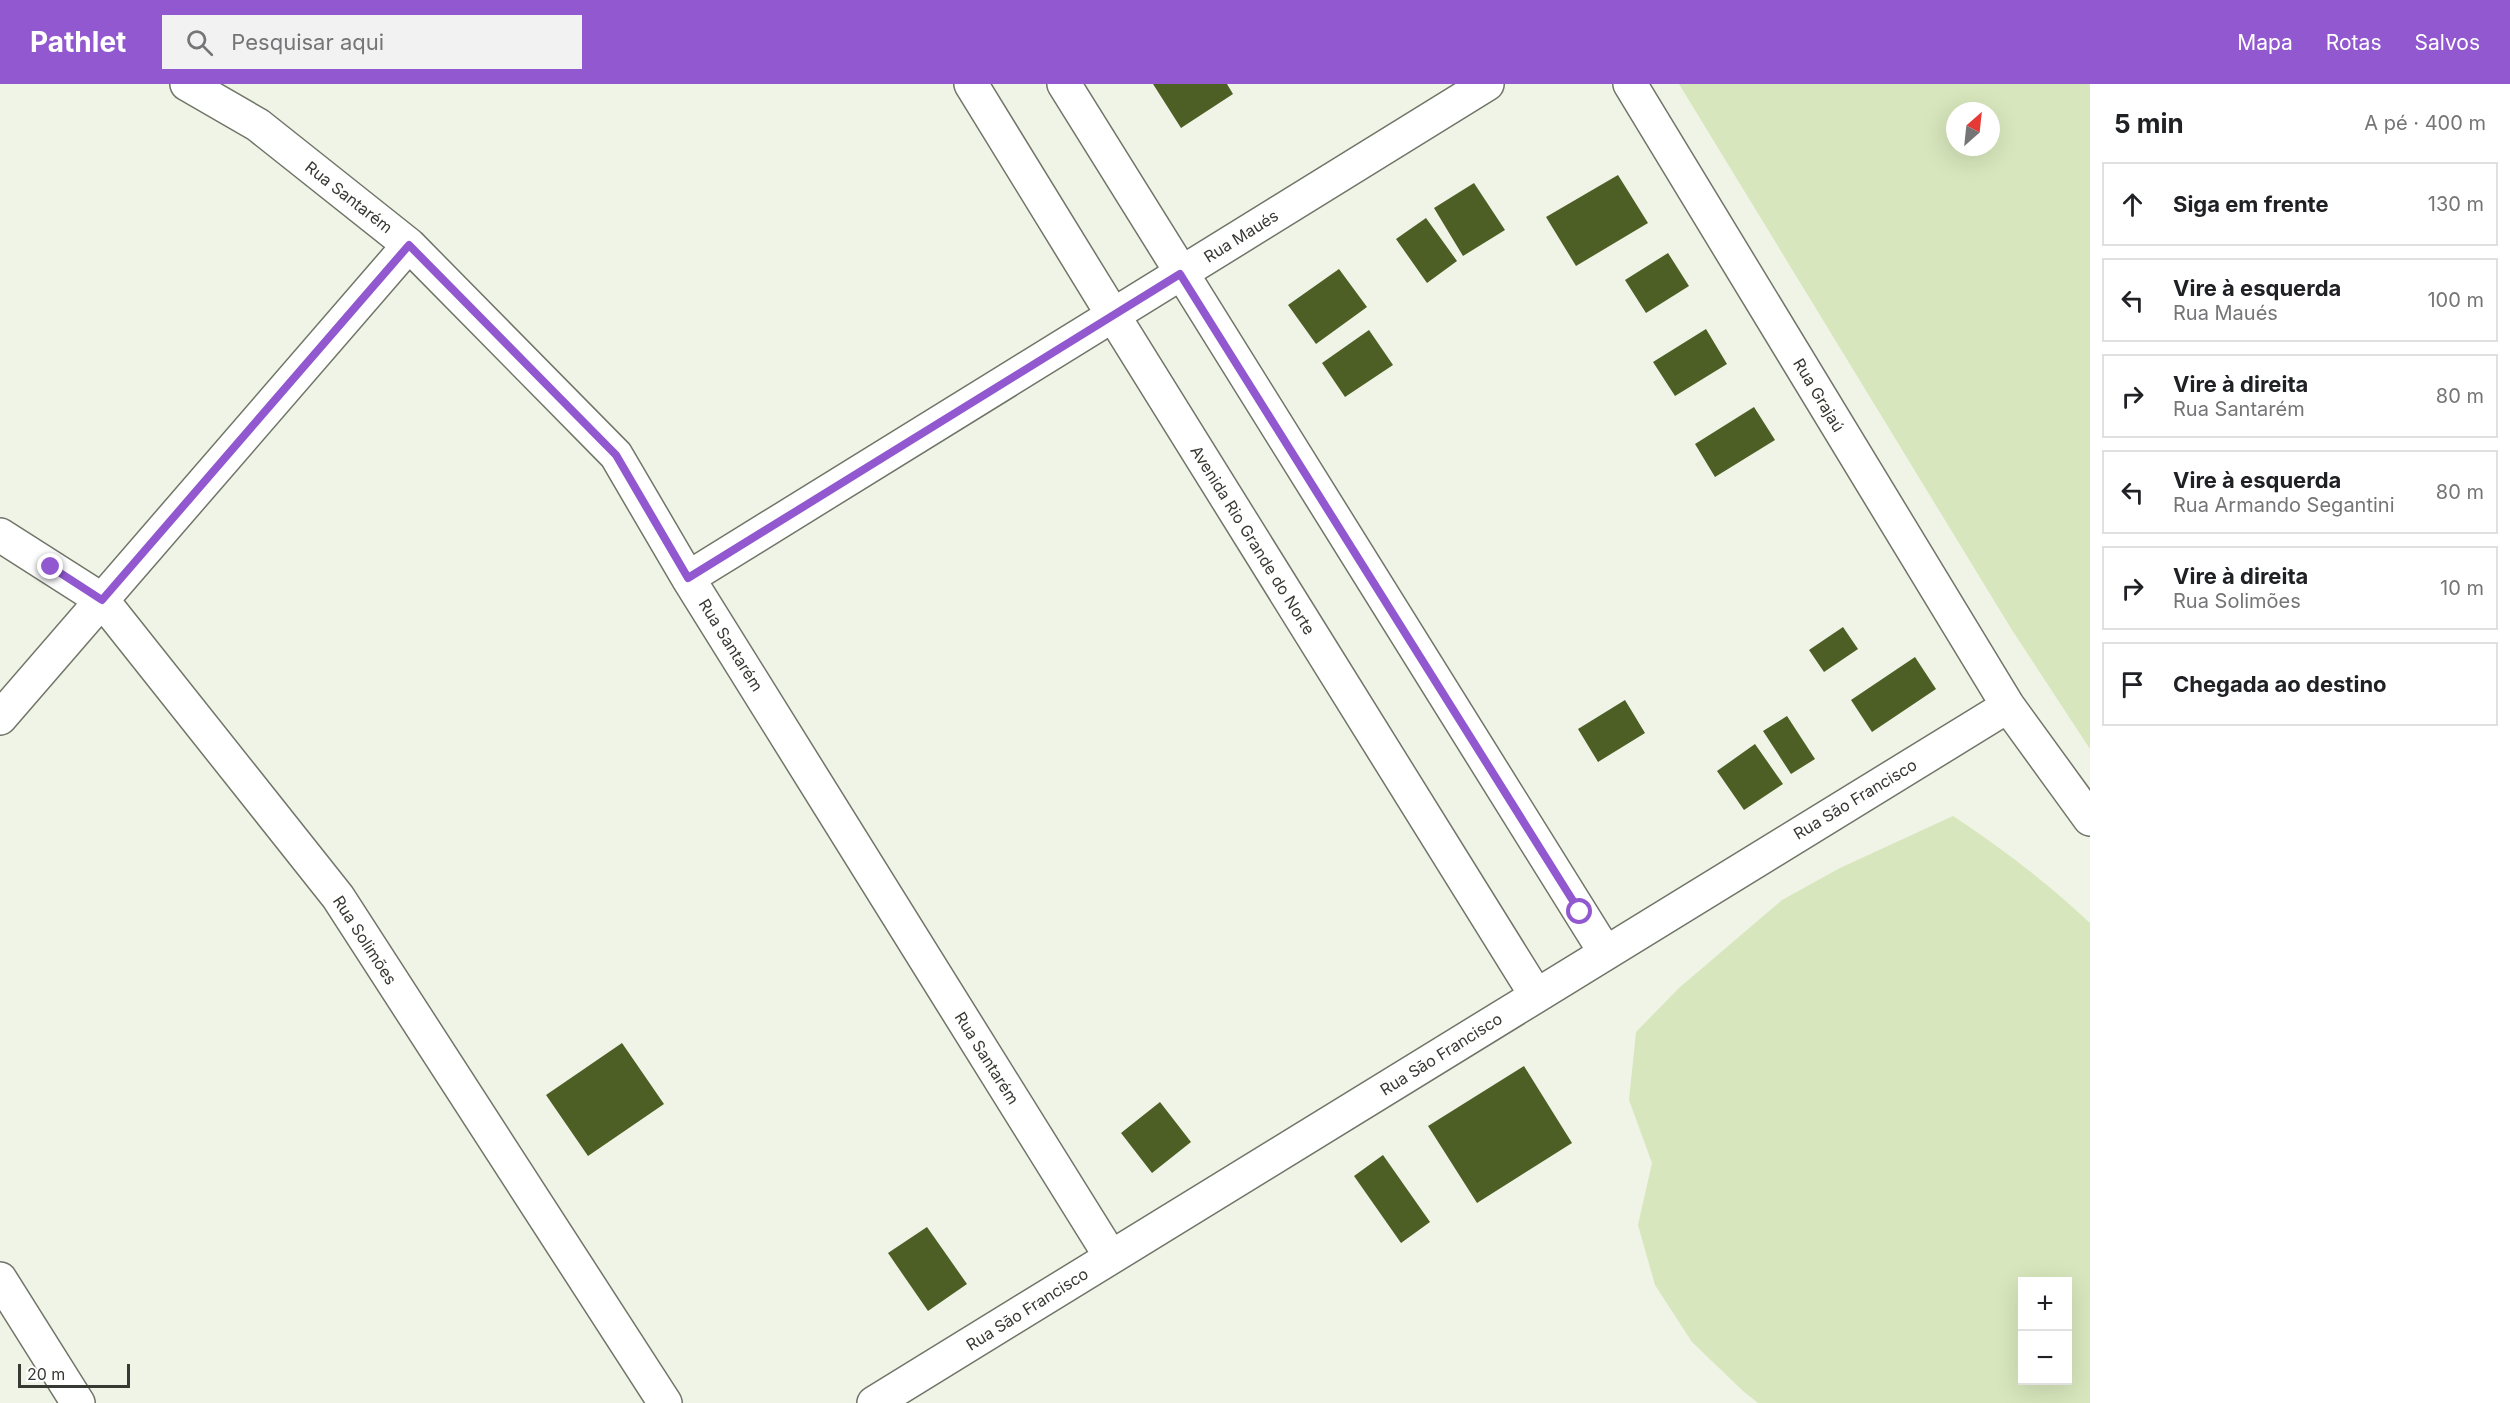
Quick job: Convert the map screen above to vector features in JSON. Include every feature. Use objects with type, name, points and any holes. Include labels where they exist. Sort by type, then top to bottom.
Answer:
[{"type":"street","name":"Rua Santarém","points":[[187,84],[258,125],[409,245],[616,455],[688,578],[1111,1257]]},
{"type":"street","name":"Avenida Rio Grande do Norte","points":[[971,84],[1536,995]]},
{"type":"street","points":[[1064,84],[1180,274],[1605,952]]},
{"type":"street","name":"Rua Maués","points":[[688,578],[1487,84]]},
{"type":"street","name":"Rua Grajaú","points":[[1630,84],[2008,706],[2090,819]]},
{"type":"street","points":[[0,718],[409,245]]},
{"type":"street","name":"Rua Solimões","points":[[0,535],[102,600],[338,897],[665,1403]]},
{"type":"street","name":"Rua São Francisco","points":[[874,1403],[2008,706]]},
{"type":"street","points":[[0,1280],[78,1403]]},
{"type":"green space","points":[[1679,84],[2090,84],[2090,749],[2012,630]]},
{"type":"green space","points":[[1953,816],[2024,866],[2090,923],[2090,1403],[1758,1403],[1692,1342],[1655,1285],[1638,1225],[1652,1163],[1629,1100],[1636,1032],[1679,988],[1782,900],[1840,868]]},
{"type":"building","points":[[1153,84],[1227,84],[1233,94],[1181,128]]},
{"type":"building","points":[[1618,175],[1648,223],[1576,266],[1546,217]]},
{"type":"building","points":[[1474,183],[1505,230],[1463,256],[1434,208]]},
{"type":"building","points":[[1426,218],[1457,261],[1427,283],[1396,239]]},
{"type":"building","points":[[1668,253],[1689,286],[1646,313],[1625,280]]},
{"type":"building","points":[[1339,269],[1367,307],[1316,344],[1288,305]]},
{"type":"building","points":[[1706,329],[1727,364],[1675,396],[1653,362]]},
{"type":"building","points":[[1369,330],[1393,365],[1345,397],[1322,363]]},
{"type":"building","points":[[1754,407],[1775,440],[1715,477],[1695,444]]},
{"type":"building","points":[[1843,627],[1858,649],[1824,672],[1809,650]]},
{"type":"building","points":[[1915,657],[1936,689],[1872,732],[1851,700]]},
{"type":"building","points":[[1625,700],[1645,733],[1598,762],[1578,729]]},
{"type":"building","points":[[1787,716],[1815,759],[1791,774],[1763,731]]},
{"type":"building","points":[[1755,744],[1783,784],[1744,810],[1717,771]]},
{"type":"building","points":[[622,1043],[664,1104],[588,1156],[546,1095]]},
{"type":"building","points":[[1524,1066],[1572,1143],[1477,1203],[1428,1126]]},
{"type":"building","points":[[1160,1102],[1191,1142],[1152,1173],[1121,1133]]},
{"type":"building","points":[[1383,1155],[1430,1222],[1401,1243],[1354,1176]]},
{"type":"building","points":[[927,1227],[967,1284],[928,1311],[888,1253]]},
{"type":"route","points":[[51,567],[102,600],[409,245],[616,455],[688,578],[1180,274],[1580,912]]}]
